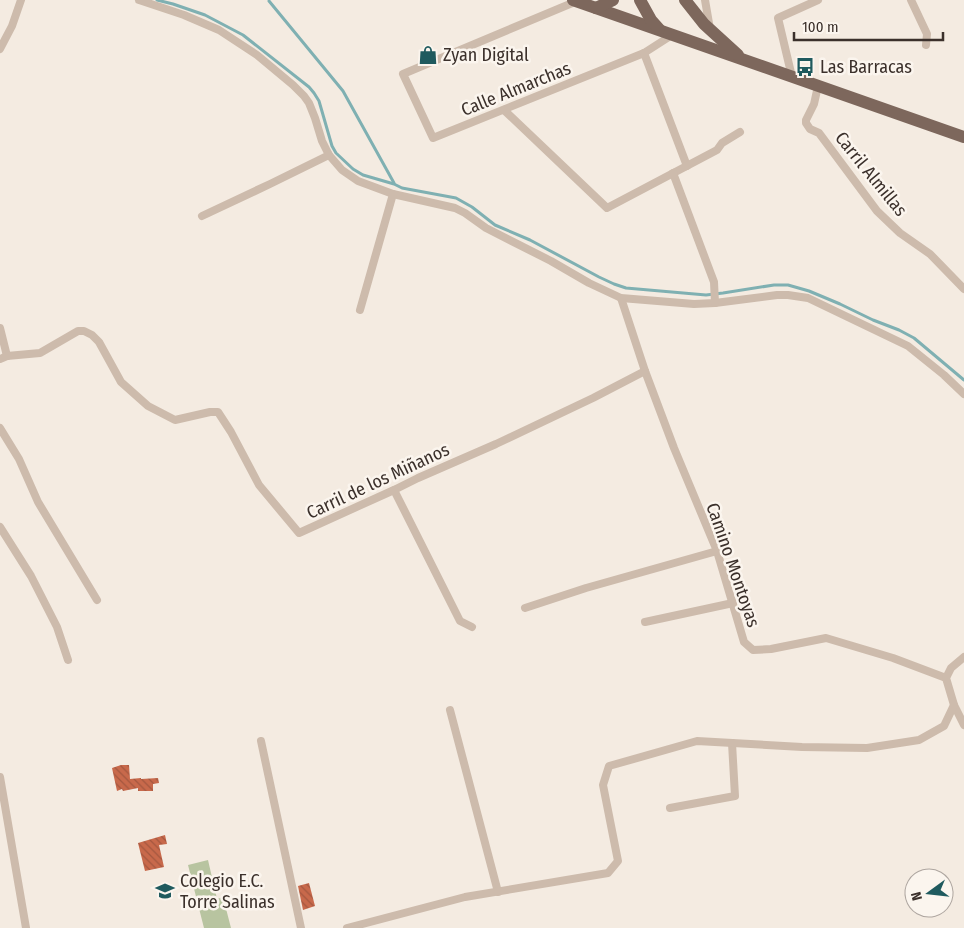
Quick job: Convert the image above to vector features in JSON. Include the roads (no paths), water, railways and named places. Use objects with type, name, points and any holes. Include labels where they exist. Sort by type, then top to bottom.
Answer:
[{"type":"main road","points":[[596,8],[613,0]]},
{"type":"main road","points":[[640,0],[651,20],[666,33]]},
{"type":"main road","points":[[685,0],[699,20],[710,31],[746,61]]},
{"type":"main road","points":[[575,1],[964,138]]},
{"type":"street","points":[[0,49],[12,26],[21,0]]},
{"type":"street","points":[[139,0],[190,17],[219,30],[257,55],[304,96],[309,103],[322,141],[329,155],[342,170],[358,182],[393,194],[455,208],[486,228],[621,298],[694,304],[715,304],[777,295],[808,298],[908,346],[944,374],[964,394]]},
{"type":"street","points":[[705,0],[710,31]]},
{"type":"street","points":[[792,77],[778,18],[818,0]]},
{"type":"street","points":[[911,0],[927,34],[926,45]]},
{"type":"street","name":"Calle Almarchas","points":[[575,1],[403,74],[433,138],[644,52],[666,33]]},
{"type":"street","points":[[644,52],[686,166]]},
{"type":"street","name":"Carril Almillas","points":[[818,86],[814,104],[806,120],[808,126],[819,133],[876,212],[900,233],[930,254],[964,289]]},
{"type":"street","points":[[504,110],[607,208],[718,150],[722,142],[740,132]]},
{"type":"street","points":[[202,216],[329,155]]},
{"type":"street","points":[[673,173],[714,282],[715,304]]},
{"type":"street","points":[[360,310],[393,194]]},
{"type":"street","name":"Camino Montoyas","points":[[621,298],[645,371],[674,448],[717,551],[744,642],[753,650],[771,649],[826,638],[893,658],[946,678]]},
{"type":"street","points":[[0,328],[4,358]]},
{"type":"street","name":"Carril de los Miñanos","points":[[4,358],[40,353],[78,331],[84,331],[92,335],[99,342],[121,382],[148,406],[174,420],[218,412],[259,484],[299,533],[593,398],[645,371]]},
{"type":"street","points":[[0,428],[19,459],[38,502],[97,600]]},
{"type":"street","points":[[394,490],[460,621],[472,627]]},
{"type":"street","points":[[0,527],[31,576],[57,627],[68,660]]},
{"type":"street","points":[[525,608],[717,551]]},
{"type":"street","points":[[645,622],[733,603]]},
{"type":"street","points":[[964,657],[951,668],[946,678],[954,705],[964,725]]},
{"type":"street","points":[[348,928],[465,897],[608,873],[618,861],[603,785],[609,766],[697,741],[802,747],[867,748],[919,740],[944,726],[954,705]]},
{"type":"street","points":[[450,710],[498,892]]},
{"type":"street","points":[[261,741],[301,928]]},
{"type":"street","points":[[670,808],[735,796],[732,743]]},
{"type":"street","points":[[0,777],[26,928]]},
{"type":"waterway","points":[[157,0],[205,15],[243,35],[309,87],[319,101],[332,146],[336,153],[353,169],[363,175],[402,188],[456,198],[472,207],[495,225],[530,240],[599,277],[626,288],[706,295],[774,285],[788,285],[809,291],[914,338],[964,380]]},
{"type":"waterway","points":[[269,1],[343,91],[394,183]]},
{"type":"place","name":"Zyan Digital","points":[[428,55]]},
{"type":"place","name":"Las Barracas","points":[[805,67]]},
{"type":"place","name":"Colegio E.C. Torre Salinas","points":[[165,891]]}]
